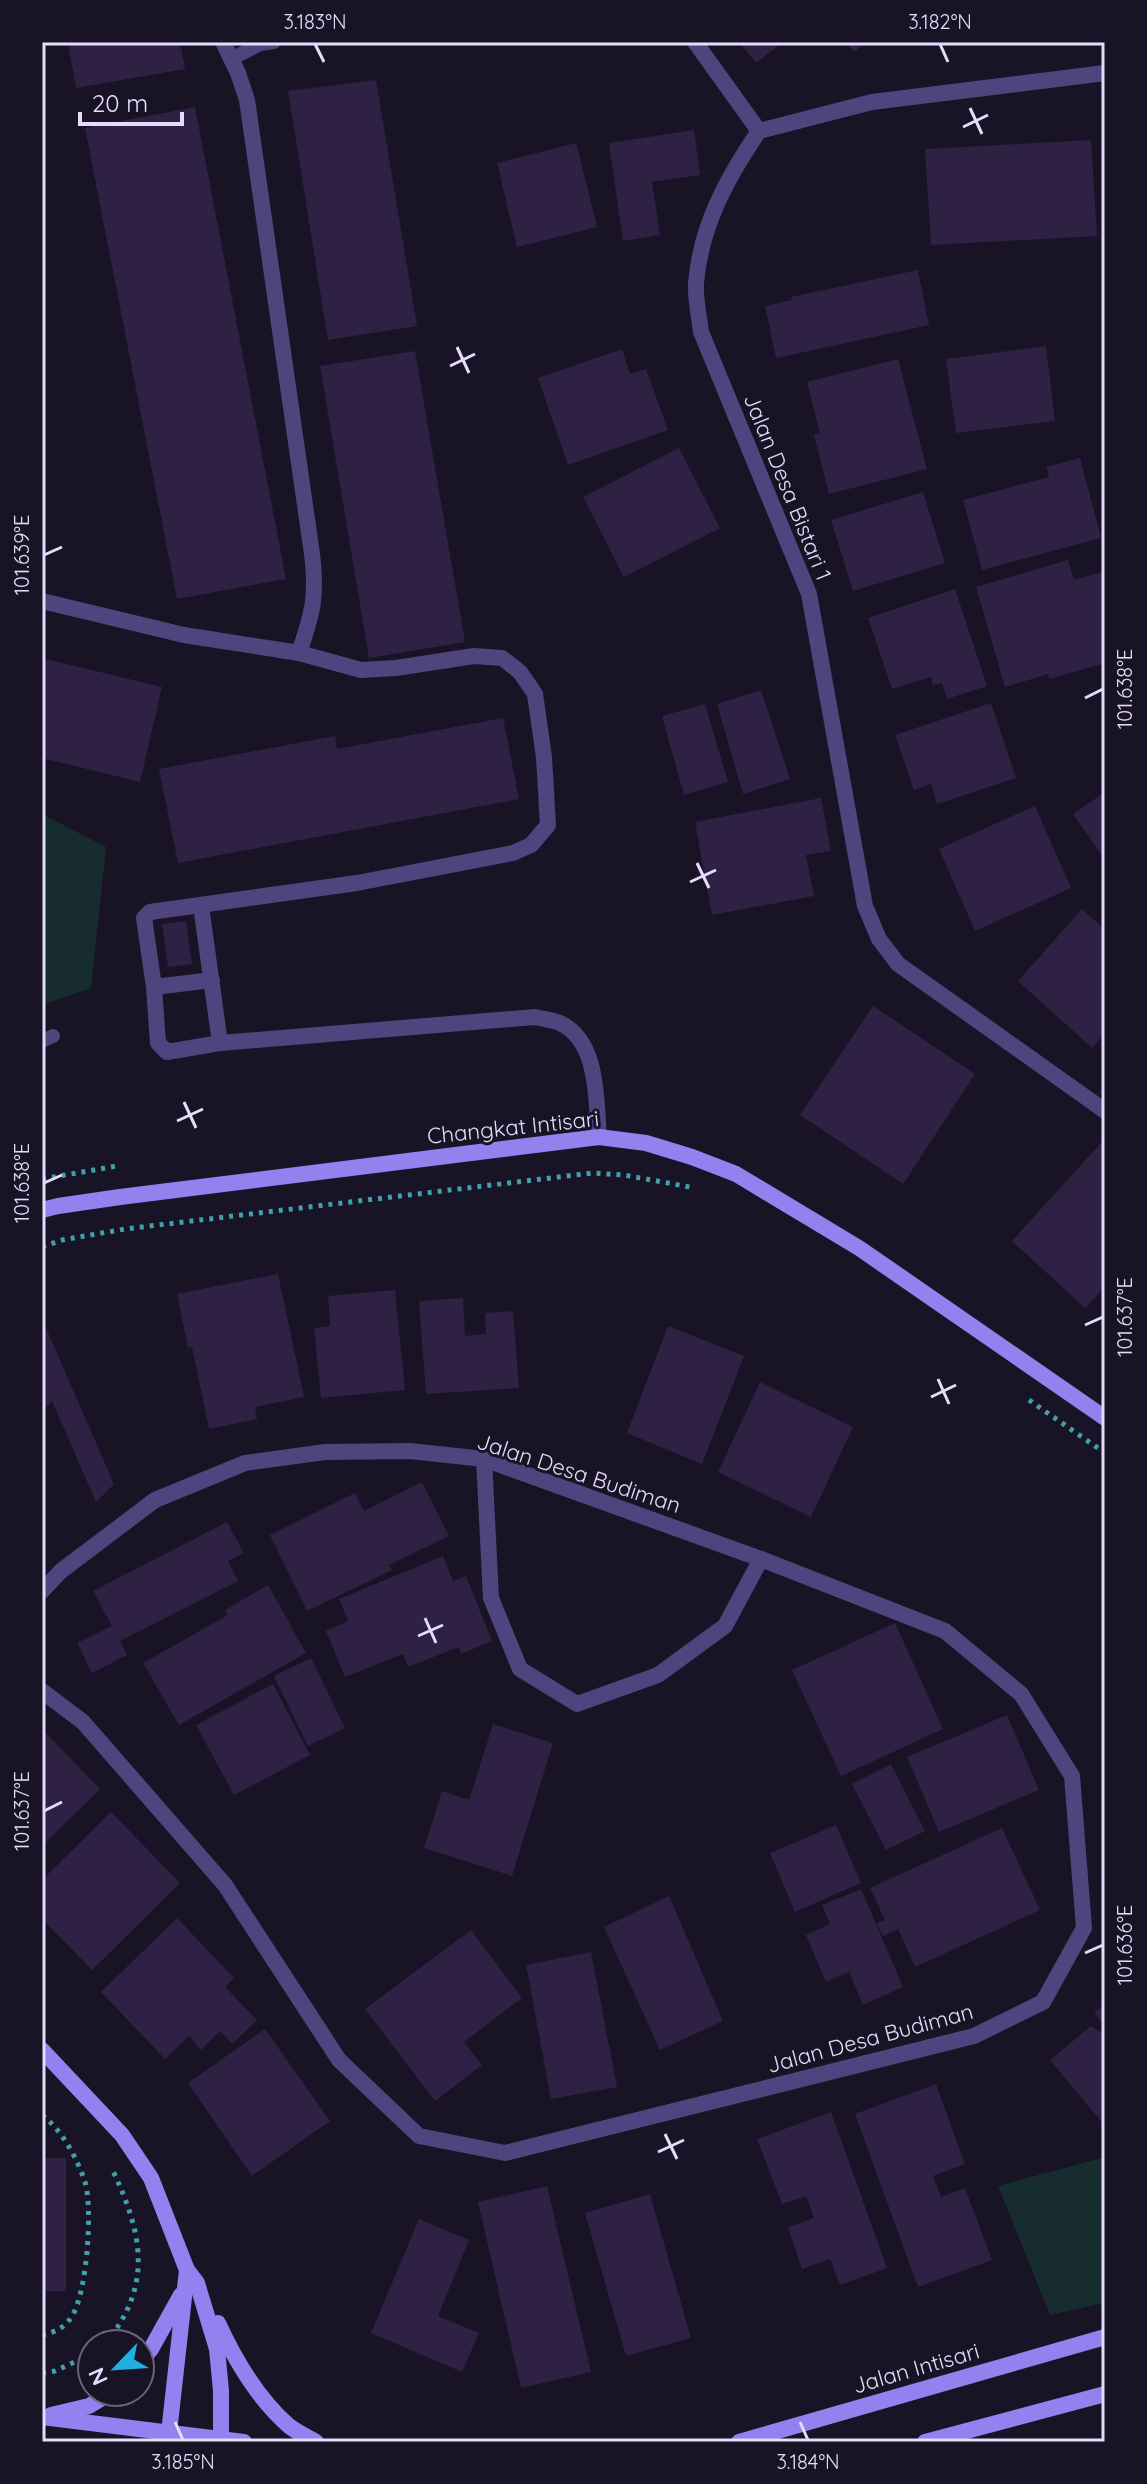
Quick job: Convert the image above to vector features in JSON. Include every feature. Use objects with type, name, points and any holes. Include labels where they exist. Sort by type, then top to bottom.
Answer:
[{"type":"street","points":[[223,42],[247,100],[315,577],[311,619],[299,653]]},
{"type":"street","points":[[695,42],[759,131],[872,102],[1105,73]]},
{"type":"street","name":"Jalan Desa Bistari 1","points":[[759,131],[729,175],[704,234],[696,285],[701,332],[809,594],[865,906],[879,939],[898,964],[1105,1111]]},
{"type":"street","points":[[42,601],[184,635],[299,653],[361,670],[474,656],[502,658],[520,672],[535,694],[544,757],[548,825],[531,845],[513,853],[357,883],[150,912],[144,918],[158,1043],[167,1052],[220,1043],[535,1017],[561,1024],[580,1039],[592,1067],[599,1137]]},
{"type":"street","points":[[201,906],[220,1043]]},
{"type":"street","points":[[154,987],[212,980]]},
{"type":"street","name":"Changkat Intisari","points":[[42,1210],[120,1197],[599,1137],[646,1143],[736,1174],[859,1248],[1105,1418]]},
{"type":"street","name":"Jalan Desa Budiman","points":[[42,1591],[61,1571],[155,1500],[245,1463],[353,1451],[410,1451],[484,1459],[761,1559],[945,1631],[1021,1694],[1072,1776],[1084,1928],[1043,2002],[974,2036],[505,2153],[419,2136],[339,2060],[225,1885],[83,1722],[42,1691]]},
{"type":"street","points":[[484,1459],[491,1598],[520,1669],[577,1704],[658,1675],[725,1626],[761,1559]]},
{"type":"street","points":[[42,2050],[122,2135],[151,2178],[192,2277],[217,2349],[222,2441]]},
{"type":"street","points":[[156,2340],[192,2277]]},
{"type":"street","points":[[192,2277],[210,2304],[231,2351],[254,2386],[289,2426],[316,2442]]},
{"type":"street","points":[[169,2437],[182,2332],[182,2294]]},
{"type":"street","name":"Jalan Intisari","points":[[739,2442],[1105,2337]]},
{"type":"street","points":[[925,2442],[1105,2394]]},
{"type":"street","points":[[42,2417],[80,2408]]},
{"type":"street","points":[[42,2417],[169,2437],[244,2442]]},
{"type":"lane","points":[[231,59],[260,44],[274,42]]},
{"type":"path","points":[[42,1179],[117,1166]]},
{"type":"path","points":[[42,1247],[62,1240],[125,1229],[592,1173],[624,1175],[694,1188]]},
{"type":"path","points":[[1017,1392],[1105,1453]]},
{"type":"path","points":[[42,2115],[65,2139],[86,2184],[88,2256],[74,2314],[62,2329],[42,2335]]},
{"type":"path","points":[[111,2167],[137,2230],[141,2257],[128,2312],[116,2328]]},
{"type":"path","points":[[42,2373],[76,2361]]},
{"type":"green space","points":[[42,814],[106,847],[91,988],[42,1005]]},
{"type":"green space","points":[[1105,2157],[1105,2303],[1050,2315],[998,2186]]},
{"type":"building","points":[[68,42],[180,42],[185,69],[76,88]]},
{"type":"building","points":[[739,42],[783,42],[756,63]]},
{"type":"building","points":[[846,42],[867,42],[854,52]]},
{"type":"building","points":[[376,80],[417,326],[328,340],[288,91]]},
{"type":"building","points":[[195,107],[286,579],[177,599],[85,128]]},
{"type":"building","points":[[694,130],[700,175],[652,182],[660,235],[623,241],[609,143]]},
{"type":"building","points":[[1091,140],[1097,236],[931,245],[925,149]]},
{"type":"building","points":[[576,143],[597,227],[517,247],[497,163]]},
{"type":"building","points":[[918,270],[929,325],[776,358],[765,306],[792,300],[791,297]]},
{"type":"building","points":[[1046,346],[1055,421],[956,433],[946,359]]},
{"type":"building","points":[[622,349],[630,374],[646,369],[668,430],[568,465],[538,378]]},
{"type":"building","points":[[415,351],[465,642],[369,658],[320,366]]},
{"type":"building","points":[[898,359],[927,469],[829,494],[814,435],[820,433],[807,382]]},
{"type":"building","points":[[679,448],[720,528],[624,577],[583,497]]},
{"type":"building","points":[[1080,458],[1101,538],[982,570],[963,500],[1049,477],[1046,467]]},
{"type":"building","points":[[923,492],[945,563],[853,591],[831,520]]},
{"type":"building","points":[[1068,560],[1074,580],[1105,571],[1105,663],[1049,679],[1048,674],[1005,687],[976,587]]},
{"type":"building","points":[[955,589],[987,686],[947,699],[942,683],[933,685],[931,677],[892,689],[868,618]]},
{"type":"building","points":[[42,658],[162,687],[140,782],[42,758]]},
{"type":"building","points":[[761,690],[790,779],[743,794],[717,704]]},
{"type":"building","points":[[991,703],[1016,778],[937,804],[931,784],[914,790],[895,735]]},
{"type":"building","points":[[705,704],[728,782],[684,795],[662,716]]},
{"type":"building","points":[[503,718],[519,799],[178,863],[159,769],[335,736],[337,749]]},
{"type":"building","points":[[1105,792],[1105,860],[1073,814]]},
{"type":"building","points":[[821,798],[831,851],[806,855],[814,896],[712,915],[695,822]]},
{"type":"building","points":[[1035,806],[1071,888],[975,931],[939,849]]},
{"type":"building","points":[[1082,909],[1105,930],[1105,1033],[1092,1048],[1018,981]]},
{"type":"building","points":[[186,921],[192,964],[168,967],[162,924]]},
{"type":"building","points":[[873,1006],[975,1074],[903,1184],[800,1115]]},
{"type":"building","points":[[1101,1143],[1105,1147],[1105,1287],[1085,1308],[1012,1241]]},
{"type":"building","points":[[278,1274],[304,1397],[255,1407],[257,1419],[209,1429],[177,1294]]},
{"type":"building","points":[[395,1290],[405,1390],[321,1398],[314,1328],[330,1326],[328,1296]]},
{"type":"building","points":[[463,1298],[465,1336],[486,1334],[485,1313],[513,1311],[519,1388],[426,1394],[419,1301]]},
{"type":"building","points":[[42,1319],[114,1484],[96,1502],[52,1401],[42,1411]]},
{"type":"building","points":[[668,1326],[744,1356],[702,1464],[627,1433]]},
{"type":"building","points":[[760,1382],[853,1427],[811,1517],[718,1472]]},
{"type":"building","points":[[422,1482],[449,1536],[389,1565],[392,1570],[307,1611],[270,1535],[355,1493],[364,1511]]},
{"type":"building","points":[[227,1522],[244,1553],[228,1561],[238,1581],[120,1641],[127,1655],[92,1673],[77,1643],[112,1626],[93,1591]]},
{"type":"building","points":[[443,1556],[453,1581],[466,1576],[492,1641],[461,1654],[459,1647],[408,1667],[403,1654],[345,1677],[326,1631],[348,1621],[339,1599]]},
{"type":"building","points":[[268,1585],[306,1653],[179,1725],[143,1663],[228,1615],[225,1610]]},
{"type":"building","points":[[895,1623],[943,1729],[841,1776],[792,1670]]},
{"type":"building","points":[[311,1658],[345,1728],[308,1746],[274,1676]]},
{"type":"building","points":[[273,1684],[310,1755],[234,1795],[196,1725]]},
{"type":"building","points":[[1007,1715],[1039,1790],[939,1832],[907,1757]]},
{"type":"building","points":[[493,1724],[553,1743],[512,1876],[424,1848],[442,1791],[469,1800]]},
{"type":"building","points":[[42,1729],[100,1789],[42,1846]]},
{"type":"building","points":[[891,1764],[925,1831],[886,1850],[852,1784]]},
{"type":"building","points":[[111,1812],[180,1883],[92,1970],[42,1919],[42,1880]]},
{"type":"building","points":[[836,1825],[861,1883],[795,1912],[770,1853]]},
{"type":"building","points":[[1002,1828],[1040,1910],[915,1967],[898,1929],[883,1936],[877,1924],[885,1920],[870,1888]]},
{"type":"building","points":[[861,1889],[903,1987],[863,2005],[849,1972],[826,1982],[806,1935],[830,1924],[822,1905]]},
{"type":"building","points":[[669,1896],[723,2021],[660,2050],[604,1927]]},
{"type":"building","points":[[177,1918],[234,1978],[225,1987],[257,2020],[232,2044],[220,2031],[201,2050],[189,2036],[165,2059],[101,1992]]},
{"type":"building","points":[[471,1930],[522,1998],[464,2042],[482,2065],[435,2101],[365,2009]]},
{"type":"building","points":[[591,1952],[617,2087],[551,2099],[526,1965]]},
{"type":"building","points":[[1105,2004],[1105,2026],[1094,2013]]},
{"type":"building","points":[[1091,2026],[1105,2035],[1105,2126],[1050,2060]]},
{"type":"building","points":[[265,2029],[330,2121],[252,2176],[188,2083]]},
{"type":"building","points":[[936,2084],[965,2164],[933,2176],[941,2197],[965,2188],[992,2260],[918,2287],[855,2114]]},
{"type":"building","points":[[831,2112],[887,2268],[840,2285],[830,2259],[802,2269],[788,2227],[814,2218],[806,2196],[782,2204],[757,2139]]},
{"type":"building","points":[[42,2158],[66,2158],[66,2291],[42,2291]]},
{"type":"building","points":[[547,2186],[591,2372],[521,2388],[478,2202]]},
{"type":"building","points":[[650,2194],[691,2338],[626,2356],[585,2213]]},
{"type":"building","points":[[419,2219],[469,2240],[438,2316],[479,2333],[462,2372],[371,2333]]}]
